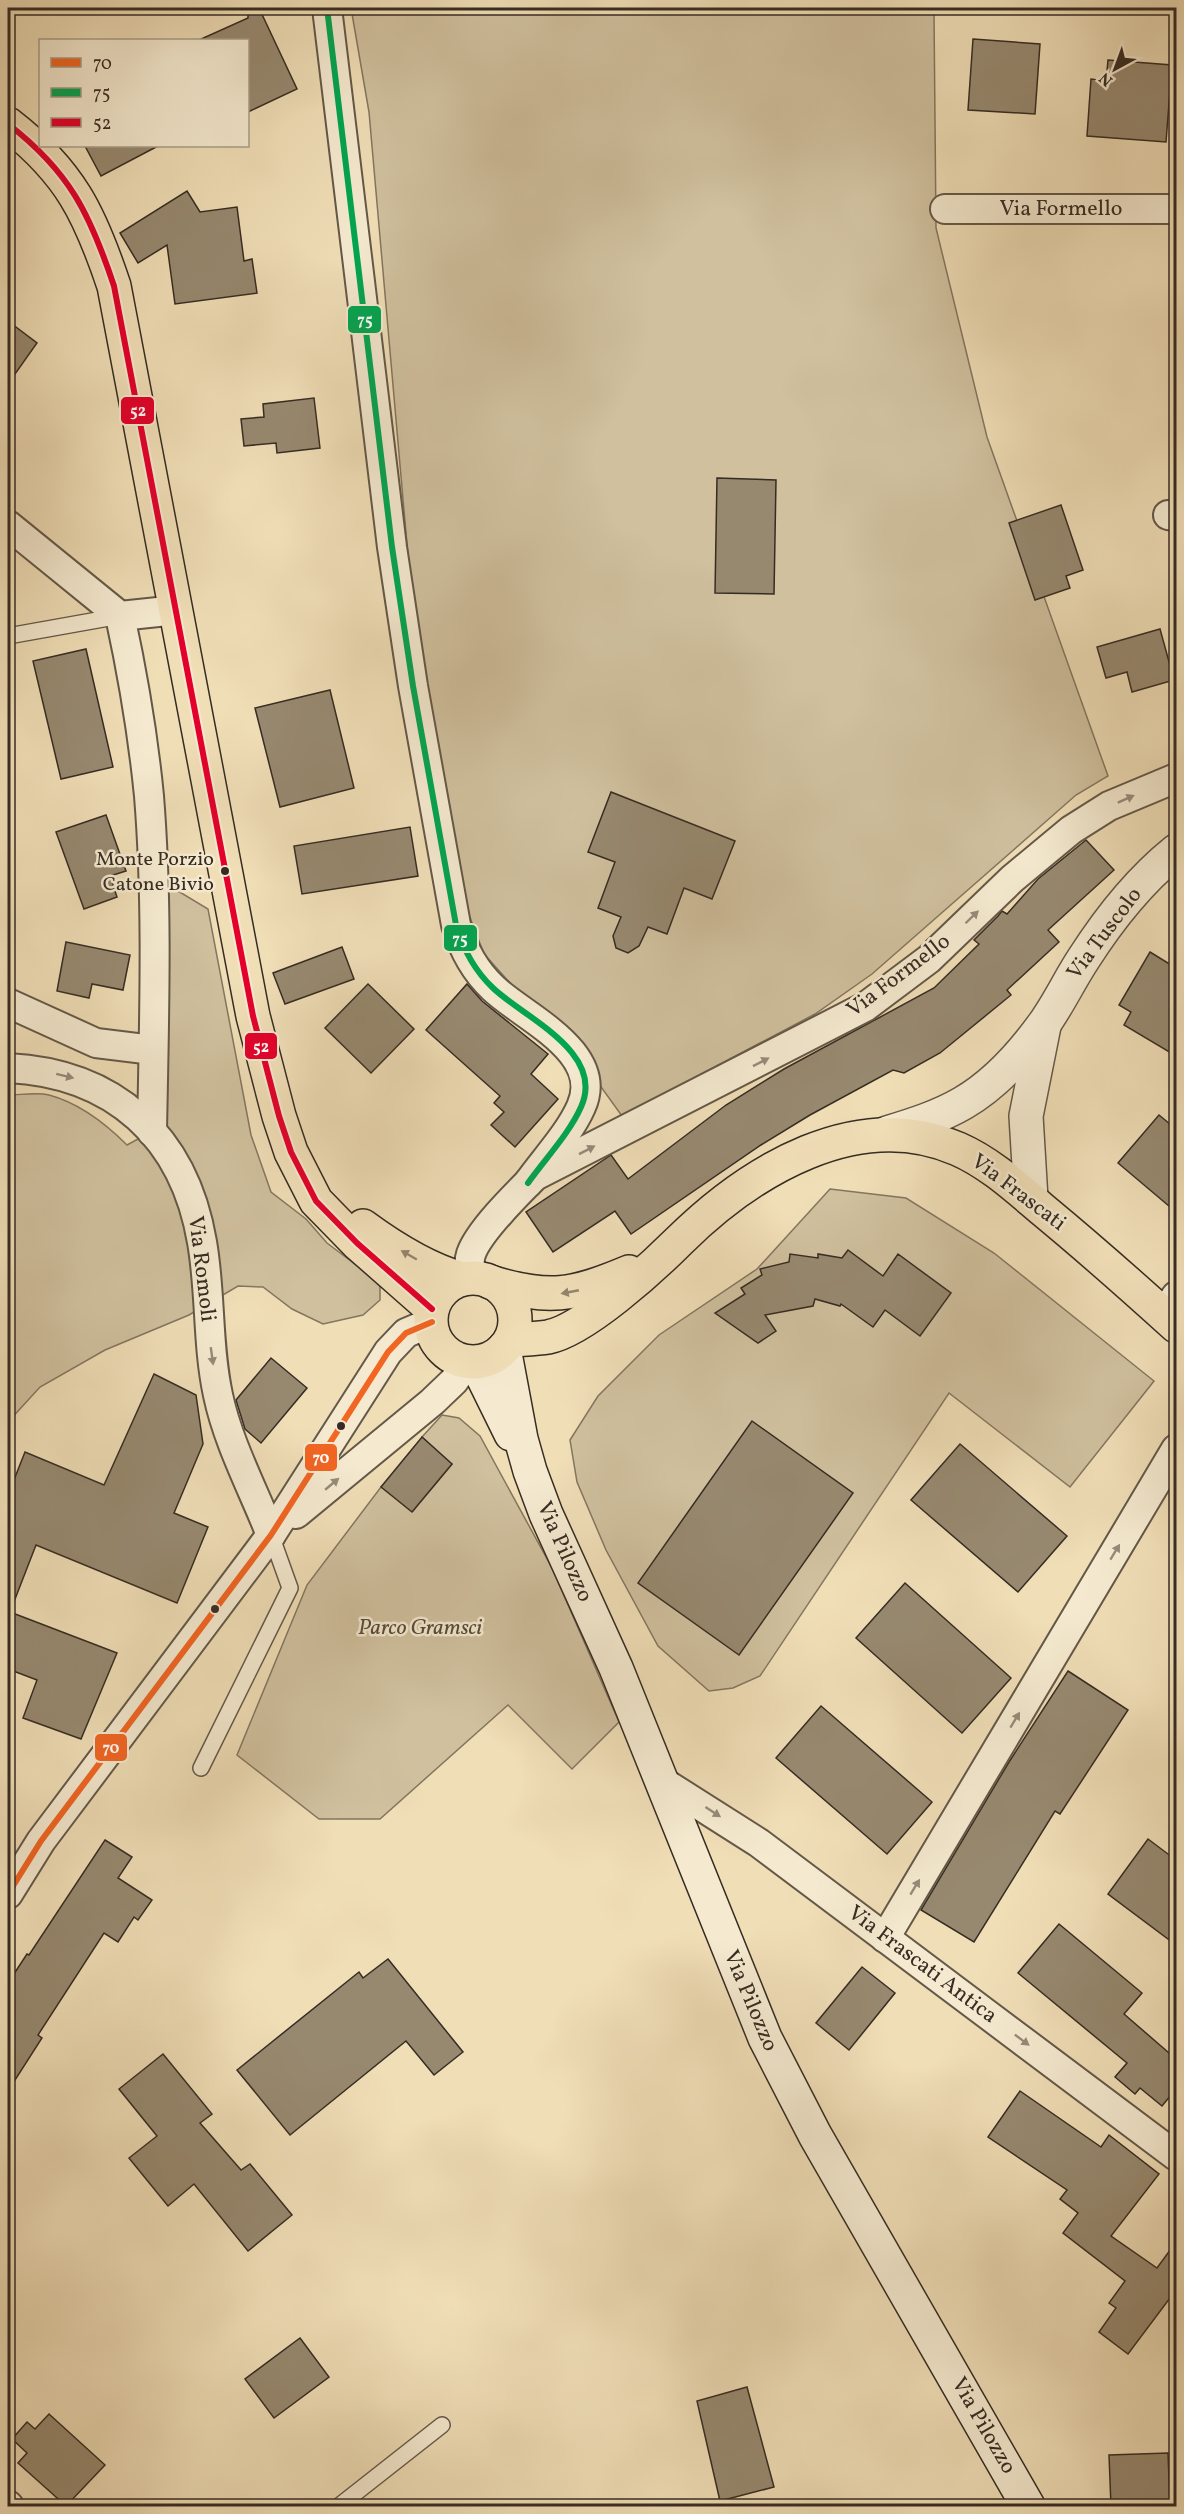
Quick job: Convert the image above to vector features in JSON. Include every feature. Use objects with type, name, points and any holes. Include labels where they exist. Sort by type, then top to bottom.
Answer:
[{"type":"main road","points":[[8,124],[43,154],[70,185],[86,212],[106,261],[121,314],[253,1016],[279,1116],[302,1175],[316,1201],[337,1224],[432,1316],[440,1345],[448,1354],[490,1353],[515,1313],[510,1300],[475,1280],[443,1288],[432,1316]]},
{"type":"main road","name":"Via Tuscolo","points":[[1044,1024],[1078,966],[1108,924],[1134,892],[1176,851]]},
{"type":"main road","points":[[887,1133],[927,1120],[964,1102],[1007,1067],[1044,1024]]},
{"type":"main road","points":[[1031,1199],[1026,1116],[1044,1024]]},
{"type":"main road","name":"Via Frascati","points":[[490,1353],[550,1336],[589,1315],[641,1277],[733,1194],[773,1170],[835,1142],[887,1133],[926,1139],[960,1150],[1031,1199],[1172,1312]]},
{"type":"main road","name":"Via Frascati","points":[[302,1175],[351,1218],[378,1237],[442,1273],[525,1293],[554,1295],[574,1292],[648,1263],[679,1241]]},
{"type":"main road","name":"Via Pilozzo","points":[[490,1353],[546,1515],[616,1668],[739,1979],[789,2087],[1028,2506]]},
{"type":"street","points":[[327,8],[392,547],[413,686],[456,925],[466,954],[491,987],[553,1032],[574,1057],[585,1082],[585,1096],[581,1107],[565,1132],[531,1180],[509,1203],[471,1254],[469,1265],[475,1280]]},
{"type":"street","name":"Via Formello","points":[[945,210],[1176,209]]},
{"type":"street","points":[[8,525],[120,616],[140,717],[149,795],[153,898],[152,1132]]},
{"type":"street","points":[[120,616],[177,610]]},
{"type":"street","name":"Via Formello","points":[[531,1180],[866,1007],[930,959],[1012,879],[1071,830],[1109,806],[1176,778]]},
{"type":"street","points":[[8,1003],[96,1043],[153,1050]]},
{"type":"street","name":"Via Romoli","points":[[8,1068],[51,1073],[94,1086],[123,1104],[152,1132],[180,1175],[198,1221],[202,1244],[210,1346],[218,1394],[228,1431],[271,1535]]},
{"type":"street","points":[[8,1894],[41,1841],[271,1535],[388,1352],[406,1333],[432,1316]]},
{"type":"street","points":[[271,1535],[490,1353]]},
{"type":"street","points":[[885,1938],[1176,1449]]},
{"type":"street","name":"Via Frascati Antica","points":[[663,1782],[759,1843],[1176,2156]]},
{"type":"lane","points":[[8,636],[120,616]]},
{"type":"lane","points":[[201,1768],[290,1587],[271,1535]]},
{"type":"lane","points":[[339,2506],[442,2425]]},
{"type":"green space","points":[[351,8],[876,8],[934,14],[936,228],[987,437],[1108,776],[1076,795],[872,974],[815,1014],[622,1116],[591,1073],[484,954],[463,899],[413,613],[369,112]]},
{"type":"green space","points":[[153,876],[208,909],[251,1135],[271,1192],[306,1219],[327,1243],[380,1283],[380,1300],[363,1315],[323,1324],[292,1309],[263,1287],[238,1286],[189,1315],[105,1350],[40,1387],[8,1422],[8,1095],[49,1095],[71,1103],[110,1129],[127,1145],[151,1132]]},
{"type":"green space","points":[[830,1189],[906,1198],[994,1253],[1154,1381],[1070,1487],[949,1393],[760,1676],[733,1688],[709,1691],[658,1646],[606,1550],[577,1482],[570,1440],[598,1396],[659,1335],[757,1269]]},
{"type":"green space","name":"Parco Gramsci","points":[[442,1415],[459,1418],[480,1436],[552,1568],[619,1722],[572,1769],[508,1705],[380,1819],[319,1819],[237,1755],[307,1585],[381,1487],[413,1511],[452,1464],[422,1437]]},
{"type":"building","points":[[248,8],[259,8],[297,89],[249,112],[249,39],[201,39],[248,18]]},
{"type":"building","points":[[973,39],[1040,44],[1035,114],[968,110]]},
{"type":"building","points":[[1108,60],[1172,65],[1166,142],[1087,136],[1091,79],[1106,81]]},
{"type":"building","points":[[86,147],[156,147],[101,176]]},
{"type":"building","points":[[187,191],[200,212],[237,207],[244,261],[252,259],[257,293],[175,304],[167,245],[138,263],[120,233]]},
{"type":"building","points":[[8,321],[37,343],[8,384]]},
{"type":"building","points":[[314,398],[320,448],[277,453],[276,443],[244,446],[241,419],[264,417],[263,404]]},
{"type":"building","points":[[717,478],[776,480],[774,594],[715,593]]},
{"type":"building","points":[[1061,505],[1083,570],[1066,576],[1070,588],[1035,600],[1009,523]]},
{"type":"building","points":[[1160,629],[1174,680],[1132,692],[1127,672],[1106,678],[1097,647]]},
{"type":"building","points":[[86,649],[113,767],[61,779],[33,661]]},
{"type":"building","points":[[330,690],[354,788],[280,807],[255,708]]},
{"type":"building","points":[[611,792],[735,841],[712,899],[684,888],[667,934],[648,927],[639,946],[628,953],[616,948],[613,936],[621,917],[598,908],[615,862],[588,852]]},
{"type":"building","points":[[106,815],[126,871],[110,876],[117,897],[84,909],[56,832]]},
{"type":"building","points":[[410,827],[418,876],[302,894],[294,846]]},
{"type":"building","points":[[1086,840],[1114,870],[1048,930],[1059,942],[1007,990],[1011,995],[940,1053],[904,1073],[893,1070],[810,1115],[761,1145],[631,1234],[615,1211],[553,1252],[526,1212],[611,1155],[628,1179],[726,1105],[784,1069],[934,988],[979,944],[974,940],[1002,911],[1007,914],[1038,879]]},
{"type":"building","points":[[66,942],[130,955],[123,990],[92,984],[89,998],[57,991]]},
{"type":"building","points":[[342,947],[354,979],[285,1004],[273,973]]},
{"type":"building","points":[[1150,952],[1176,968],[1176,1056],[1124,1025],[1131,1012],[1119,1005]]},
{"type":"building","points":[[368,984],[414,1029],[371,1073],[325,1028]]},
{"type":"building","points":[[467,984],[482,1001],[548,1054],[531,1074],[558,1099],[515,1147],[491,1125],[504,1112],[494,1103],[500,1096],[426,1030]]},
{"type":"building","points":[[1159,1115],[1176,1129],[1176,1212],[1118,1163]]},
{"type":"building","points":[[848,1250],[883,1276],[898,1254],[951,1293],[920,1336],[885,1310],[873,1327],[841,1304],[840,1306],[815,1299],[813,1306],[765,1315],[776,1331],[758,1343],[715,1313],[745,1294],[741,1288],[762,1275],[760,1269],[789,1262],[790,1254],[818,1258],[818,1254],[842,1258]]},
{"type":"building","points":[[271,1358],[307,1388],[261,1443],[245,1429],[236,1400]]},
{"type":"building","points":[[154,1374],[196,1395],[203,1444],[174,1513],[208,1527],[177,1603],[36,1545],[10,1612],[117,1653],[81,1739],[23,1718],[37,1680],[8,1669],[8,1495],[25,1452],[104,1485]]},
{"type":"building","points":[[752,1421],[853,1493],[739,1655],[638,1583]]},
{"type":"building","points":[[422,1437],[452,1464],[412,1512],[381,1487]]},
{"type":"building","points":[[960,1444],[1067,1536],[1018,1592],[911,1500]]},
{"type":"building","points":[[905,1583],[1011,1678],[962,1733],[856,1638]]},
{"type":"building","points":[[1068,1671],[1128,1710],[1060,1814],[1055,1811],[974,1942],[921,1910],[1009,1762]]},
{"type":"building","points":[[821,1706],[932,1802],[887,1854],[776,1758]]},
{"type":"building","points":[[1148,1839],[1176,1860],[1176,1945],[1108,1894]]},
{"type":"building","points":[[105,1840],[132,1857],[118,1878],[152,1900],[138,1920],[134,1917],[118,1942],[104,1933],[38,2035],[42,2038],[8,2091],[8,1983]]},
{"type":"building","points":[[1059,1924],[1142,1993],[1124,2014],[1176,2059],[1176,2089],[1162,2106],[1140,2088],[1135,2094],[1115,2077],[1127,2063],[1018,1973]]},
{"type":"building","points":[[388,1959],[463,2052],[434,2075],[406,2041],[290,2135],[237,2070],[359,1972],[363,1978]]},
{"type":"building","points":[[862,1967],[895,1993],[849,2050],[816,2023]]},
{"type":"building","points":[[163,2054],[212,2114],[200,2123],[241,2170],[250,2164],[292,2215],[248,2251],[194,2184],[168,2206],[129,2158],[157,2136],[119,2089]]},
{"type":"building","points":[[1020,2091],[1101,2147],[1109,2135],[1159,2174],[1111,2236],[1157,2268],[1176,2242],[1176,2290],[1128,2354],[1099,2332],[1116,2308],[1109,2303],[1125,2281],[1063,2233],[1078,2213],[1060,2199],[1067,2190],[988,2137]]},
{"type":"building","points":[[300,2338],[329,2377],[274,2418],[245,2379]]},
{"type":"building","points":[[747,2387],[774,2487],[720,2501],[697,2401]]},
{"type":"building","points":[[49,2414],[105,2465],[66,2506],[18,2463],[27,2453],[12,2439],[27,2422],[35,2429]]},
{"type":"building","points":[[1168,2453],[1170,2506],[1111,2506],[1109,2455]]},
{"type":"transit line","name":"75","points":[[327,8],[392,547],[413,686],[456,925],[466,951],[480,974],[506,999],[558,1038],[572,1053],[582,1069],[586,1087],[581,1107],[570,1127],[528,1183]]},
{"type":"transit line","name":"52","points":[[8,124],[47,159],[75,196],[96,237],[114,286],[253,1016],[279,1116],[291,1152],[316,1201],[357,1243],[432,1309]]},
{"type":"transit line","name":"70","points":[[8,1894],[41,1841],[271,1535],[388,1352],[406,1333],[432,1322]]},
{"type":"place","name":"Monte Porzio Catone Bivio","points":[[225,871]]}]
